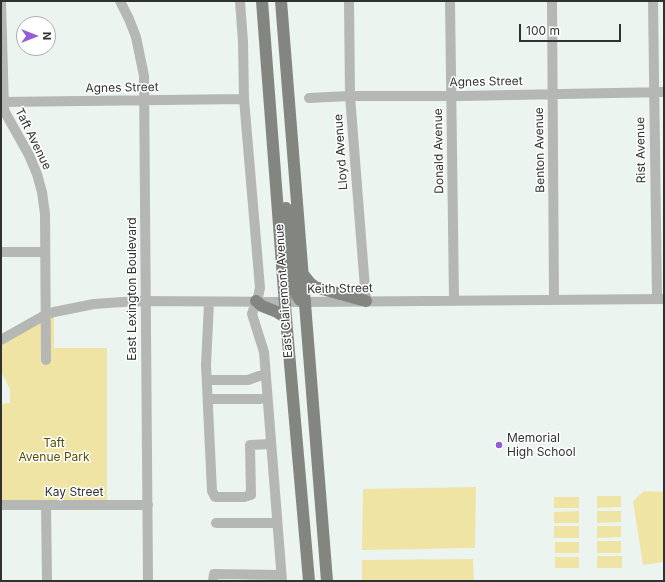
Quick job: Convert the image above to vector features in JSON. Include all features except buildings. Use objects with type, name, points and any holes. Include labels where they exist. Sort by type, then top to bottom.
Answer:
[{"type":"main road","name":"East Clairemont Avenue","points":[[262,1],[286,318],[304,539],[309,581]]},
{"type":"main road","name":"East Clairemont Avenue","points":[[282,1],[326,581]]},
{"type":"main road","points":[[268,71],[277,100],[287,218],[296,294],[299,299],[305,302]]},
{"type":"main road","points":[[302,273],[315,287],[366,301]]},
{"type":"main road","points":[[256,301],[262,306],[277,312],[286,318]]},
{"type":"main road","points":[[285,302],[298,312],[306,390],[313,414]]},
{"type":"main road","points":[[304,539],[314,563],[316,581]]},
{"type":"street","name":"Taft Avenue","points":[[1,1],[2,102],[6,114],[29,155],[37,174],[46,214],[46,360]]},
{"type":"street","name":"East Lexington Boulevard","points":[[120,1],[129,19],[139,50],[144,76],[148,581]]},
{"type":"street","points":[[213,581],[214,574],[282,578],[264,348],[252,314],[260,288],[244,99],[243,42],[240,1]]},
{"type":"street","points":[[275,1],[284,41]]},
{"type":"street","name":"Lloyd Avenue","points":[[349,1],[350,96],[366,301]]},
{"type":"street","name":"Donald Avenue","points":[[450,1],[454,300]]},
{"type":"street","name":"Benton Avenue","points":[[552,1],[554,300]]},
{"type":"street","name":"Rist Avenue","points":[[653,1],[659,92],[660,299]]},
{"type":"street","name":"Agnes Street","points":[[309,98],[350,96],[452,96],[659,92]]},
{"type":"street","name":"Agnes Street","points":[[2,102],[244,99]]},
{"type":"street","points":[[1,252],[45,252]]},
{"type":"street","name":"Keith Street","points":[[1,340],[46,315],[94,304],[146,301],[305,302],[660,299]]},
{"type":"street","points":[[209,302],[206,365],[212,491],[215,497],[244,497],[251,495],[250,445],[271,444]]},
{"type":"street","points":[[207,380],[248,380],[266,375]]},
{"type":"street","points":[[208,399],[261,399]]},
{"type":"street","name":"Kay Street","points":[[1,505],[148,505]]},
{"type":"street","points":[[46,505],[47,581]]},
{"type":"street","points":[[216,523],[277,523]]},
{"type":"green space","name":"Taft Avenue Park","points":[[54,312],[54,348],[107,348],[107,505],[1,505],[1,404],[10,403],[10,389],[1,372],[1,340]]},
{"type":"green space","points":[[476,487],[475,548],[362,550],[363,489]]},
{"type":"green space","points":[[644,491],[664,492],[664,562],[643,565],[633,501]]},
{"type":"green space","points":[[597,496],[621,496],[621,507],[597,508]]},
{"type":"green space","points":[[554,497],[579,497],[579,508],[554,508]]},
{"type":"green space","points":[[579,511],[579,523],[554,523],[554,512]]},
{"type":"green space","points":[[597,511],[621,511],[621,522],[597,523]]},
{"type":"green space","points":[[554,526],[579,526],[579,538],[554,538]]},
{"type":"green space","points":[[597,526],[621,526],[621,537],[597,538]]},
{"type":"green space","points":[[597,541],[621,541],[621,553],[597,553]]},
{"type":"green space","points":[[555,542],[579,542],[579,553],[555,553]]},
{"type":"green space","points":[[597,556],[622,556],[622,568],[597,568]]},
{"type":"green space","points":[[555,557],[579,557],[579,568],[555,568]]},
{"type":"green space","points":[[473,559],[474,581],[362,581],[362,560]]},
{"type":"place","name":"Memorial High School","points":[[499,445]]}]
